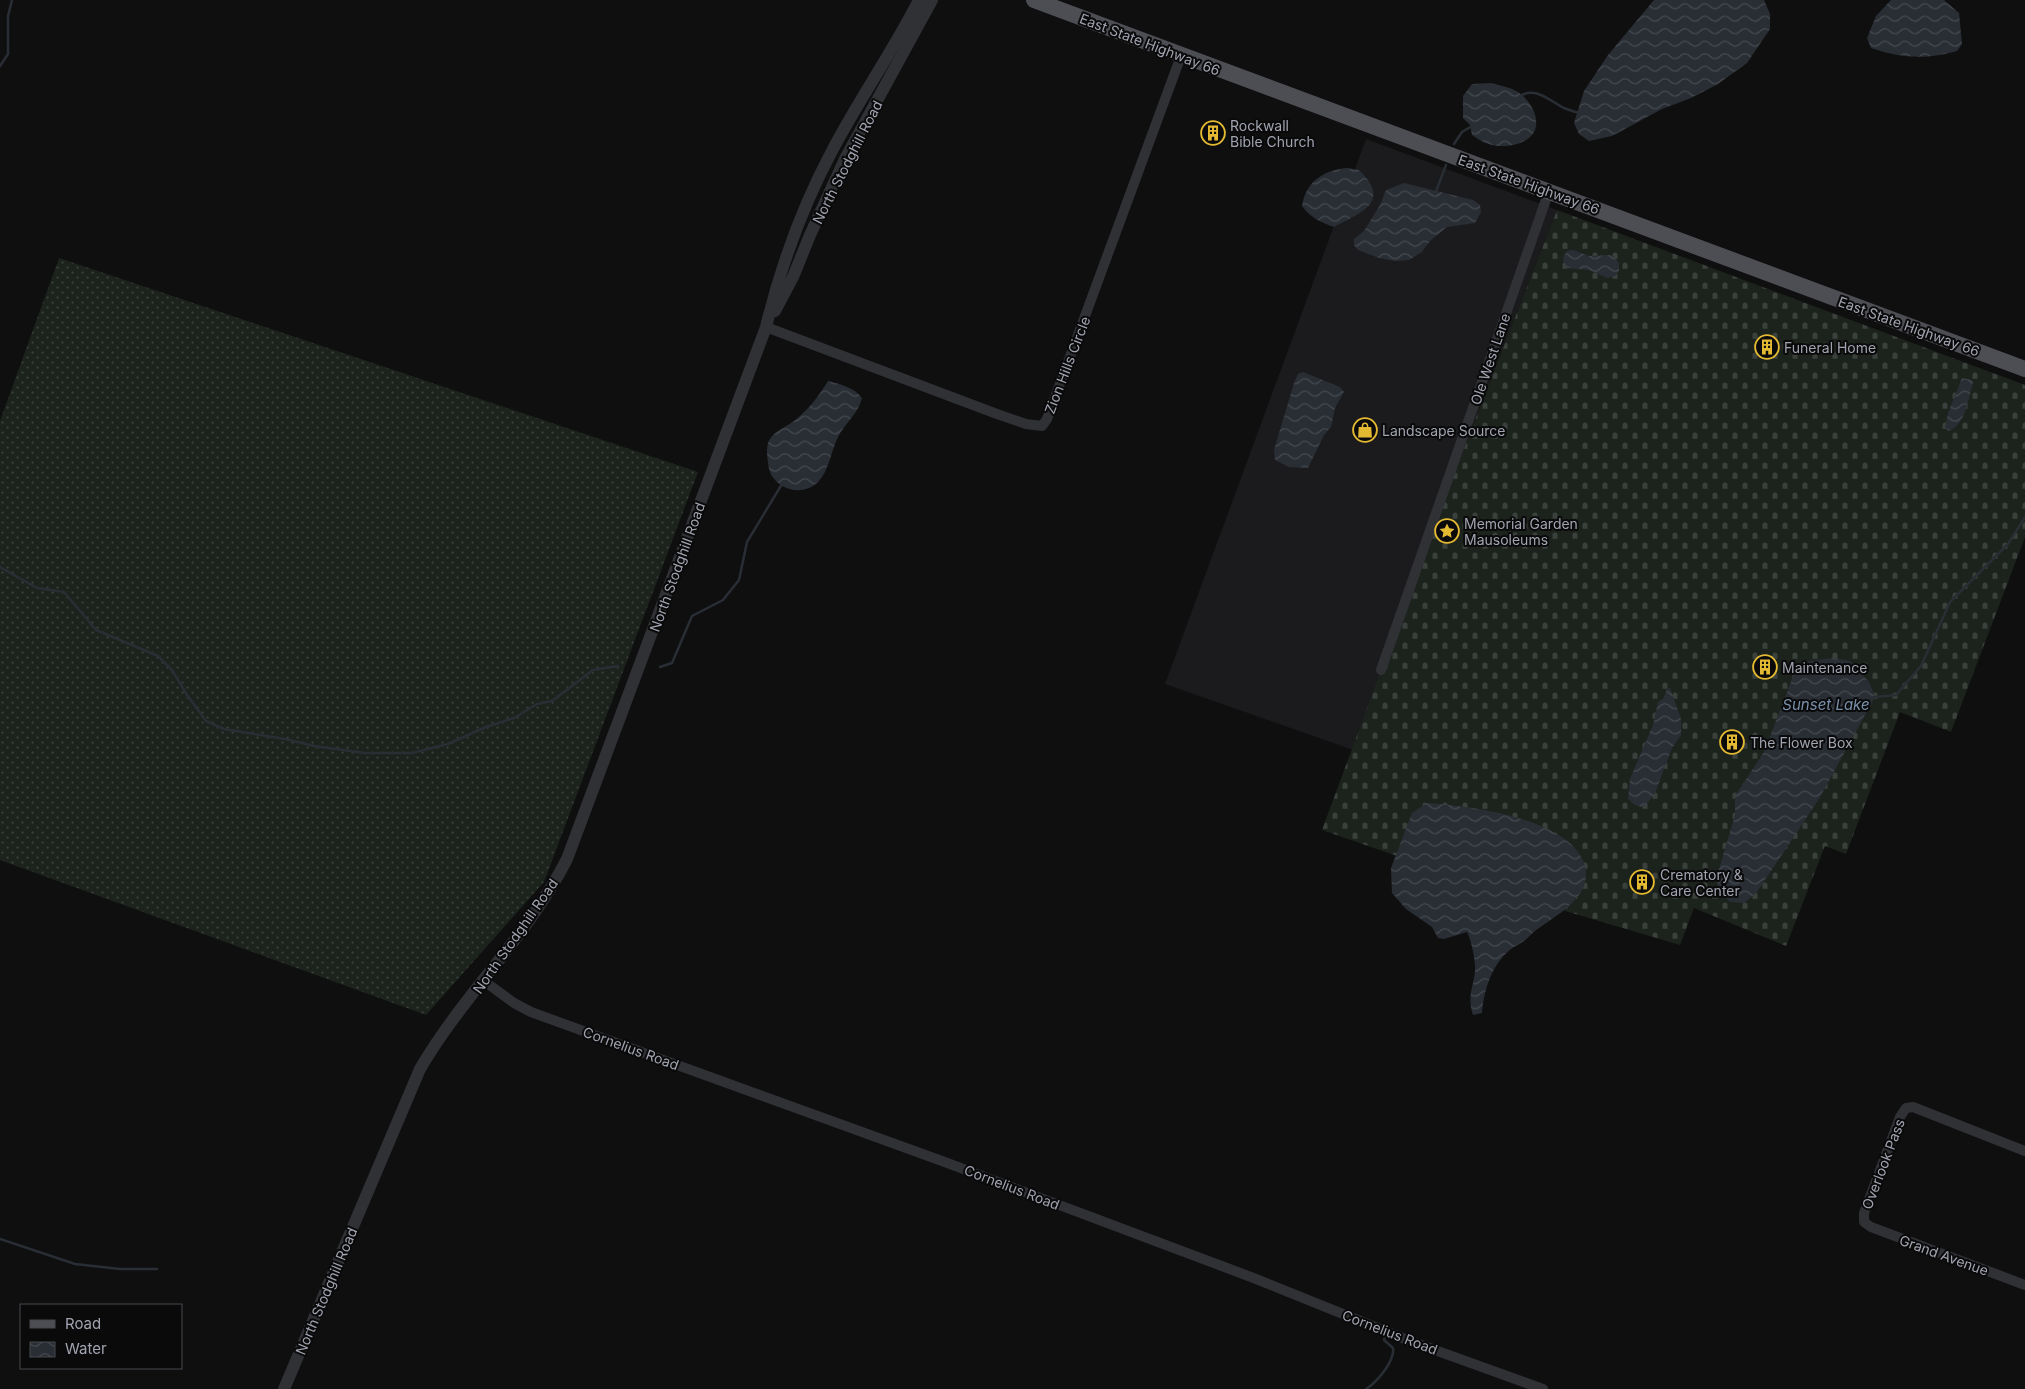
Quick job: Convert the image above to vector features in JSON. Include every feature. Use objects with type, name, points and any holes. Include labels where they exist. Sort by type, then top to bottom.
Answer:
[{"type":"main road","name":"East State Highway 66","points":[[1034,0],[2025,369]]},
{"type":"street","name":"North Stodghill Road","points":[[284,1389],[420,1069],[439,1039],[537,910],[559,874],[570,850],[766,327],[777,280],[818,178],[919,0]]},
{"type":"street","name":"North Stodghill Road","points":[[766,327],[793,277],[810,234],[845,159],[932,0]]},
{"type":"street","name":"Zion Hills Circle","points":[[766,327],[997,414],[1026,424],[1042,426],[1048,419],[1182,56]]},
{"type":"street","name":"Ole West Lane","points":[[1381,670],[1549,191]]},
{"type":"street","name":"Cornelius Road","points":[[484,981],[514,1003],[531,1012],[934,1158],[1251,1277],[1410,1341],[1543,1389]]},
{"type":"street","name":"Overlook Pass","points":[[1864,1222],[1864,1213],[1900,1116],[1906,1108],[1913,1107],[2025,1151]]},
{"type":"street","name":"Grand Avenue","points":[[1864,1222],[1881,1232],[2025,1286]]},
{"type":"shaded area","name":"Landscape Source","points":[[1366,139],[1557,210],[1449,487],[1353,750],[1165,684]]},
{"type":"green space","points":[[1557,210],[2025,385],[2025,537],[1951,732],[1900,712],[1846,854],[1825,846],[1786,946],[1694,908],[1680,945],[1501,892],[1322,830],[1449,487]]},
{"type":"green space","points":[[59,258],[698,472],[544,882],[426,1015],[0,860],[0,421]]},
{"type":"water","points":[[1654,0],[1764,0],[1770,14],[1770,29],[1747,63],[1718,84],[1691,98],[1662,109],[1612,136],[1589,141],[1579,134],[1574,123],[1584,91],[1608,55]]},
{"type":"water","points":[[1891,0],[1944,0],[1959,13],[1962,44],[1957,51],[1924,57],[1903,56],[1871,48],[1867,38],[1876,16]]},
{"type":"water","points":[[1490,83],[1507,87],[1521,94],[1535,113],[1535,130],[1532,135],[1522,142],[1501,146],[1482,142],[1472,135],[1470,125],[1463,118],[1463,96],[1472,84]]},
{"type":"water","points":[[1346,168],[1359,170],[1369,181],[1373,190],[1373,198],[1363,211],[1334,227],[1316,219],[1302,206],[1307,190],[1316,179],[1330,172]]},
{"type":"water","points":[[1404,183],[1473,200],[1480,205],[1481,212],[1475,223],[1447,227],[1430,241],[1422,252],[1409,260],[1395,261],[1379,258],[1358,250],[1354,245],[1354,239],[1364,231],[1380,205],[1386,190]]},
{"type":"water","points":[[1573,250],[1589,256],[1610,255],[1619,263],[1619,271],[1615,276],[1607,278],[1589,270],[1568,268],[1563,261],[1564,256],[1567,252]]},
{"type":"water","points":[[1303,372],[1340,387],[1344,392],[1335,408],[1331,427],[1324,435],[1308,468],[1289,467],[1275,460],[1274,450],[1294,383],[1298,374]]},
{"type":"water","points":[[1962,378],[1972,380],[1973,383],[1963,417],[1955,428],[1949,431],[1945,428],[1948,413]]},
{"type":"water","points":[[828,381],[851,389],[862,398],[860,404],[838,437],[827,467],[818,482],[807,489],[800,490],[782,486],[771,474],[768,465],[768,442],[774,434],[797,419],[807,409]]},
{"type":"water","name":"Sunset Lake","points":[[1833,658],[1850,661],[1869,682],[1875,697],[1819,799],[1757,892],[1744,903],[1730,902],[1718,889],[1717,876],[1735,815],[1735,796],[1764,752],[1796,669],[1809,661]]},
{"type":"water","points":[[1670,688],[1681,719],[1681,735],[1672,748],[1655,793],[1647,804],[1641,807],[1628,799],[1630,779],[1653,725],[1658,702],[1663,699],[1667,689]]},
{"type":"water","points":[[1427,803],[1468,807],[1517,818],[1540,826],[1561,836],[1576,850],[1585,866],[1585,883],[1577,898],[1524,941],[1511,949],[1499,962],[1487,986],[1482,1013],[1473,1015],[1471,1008],[1470,997],[1475,967],[1473,951],[1467,932],[1444,939],[1438,938],[1432,927],[1406,909],[1392,893],[1391,868],[1412,813]]},
{"type":"waterway","points":[[0,66],[8,54],[8,16],[12,0]]},
{"type":"waterway","points":[[1519,97],[1525,94],[1536,93],[1564,108],[1580,113]]},
{"type":"waterway","points":[[1454,144],[1462,132],[1472,126]]},
{"type":"waterway","points":[[1435,194],[1446,165]]},
{"type":"waterway","points":[[660,667],[672,663],[692,616],[723,600],[739,580],[747,542],[782,484]]},
{"type":"waterway","points":[[1874,697],[1896,695],[1921,666],[1950,602],[2008,544],[2025,517]]},
{"type":"waterway","points":[[0,567],[37,588],[64,592],[96,630],[158,656],[172,670],[206,721],[224,729],[314,746],[365,753],[412,753],[448,744],[486,727],[514,718],[537,704],[552,701],[593,670],[618,666]]},
{"type":"waterway","points":[[0,1239],[75,1264],[120,1269],[157,1269]]},
{"type":"waterway","points":[[1366,1389],[1380,1376],[1391,1359],[1393,1348],[1384,1340],[1385,1336]]},
{"type":"place","name":"Rockwall Bible Church","points":[[1213,133]]},
{"type":"place","name":"Funeral Home","points":[[1767,347]]},
{"type":"place","name":"Landscape Source","points":[[1365,430]]},
{"type":"place","name":"Memorial Garden Mausoleums","points":[[1447,531]]},
{"type":"place","name":"Maintenance","points":[[1765,667]]},
{"type":"place","name":"The Flower Box","points":[[1732,742]]},
{"type":"place","name":"Crematory & Care Center","points":[[1642,882]]}]
